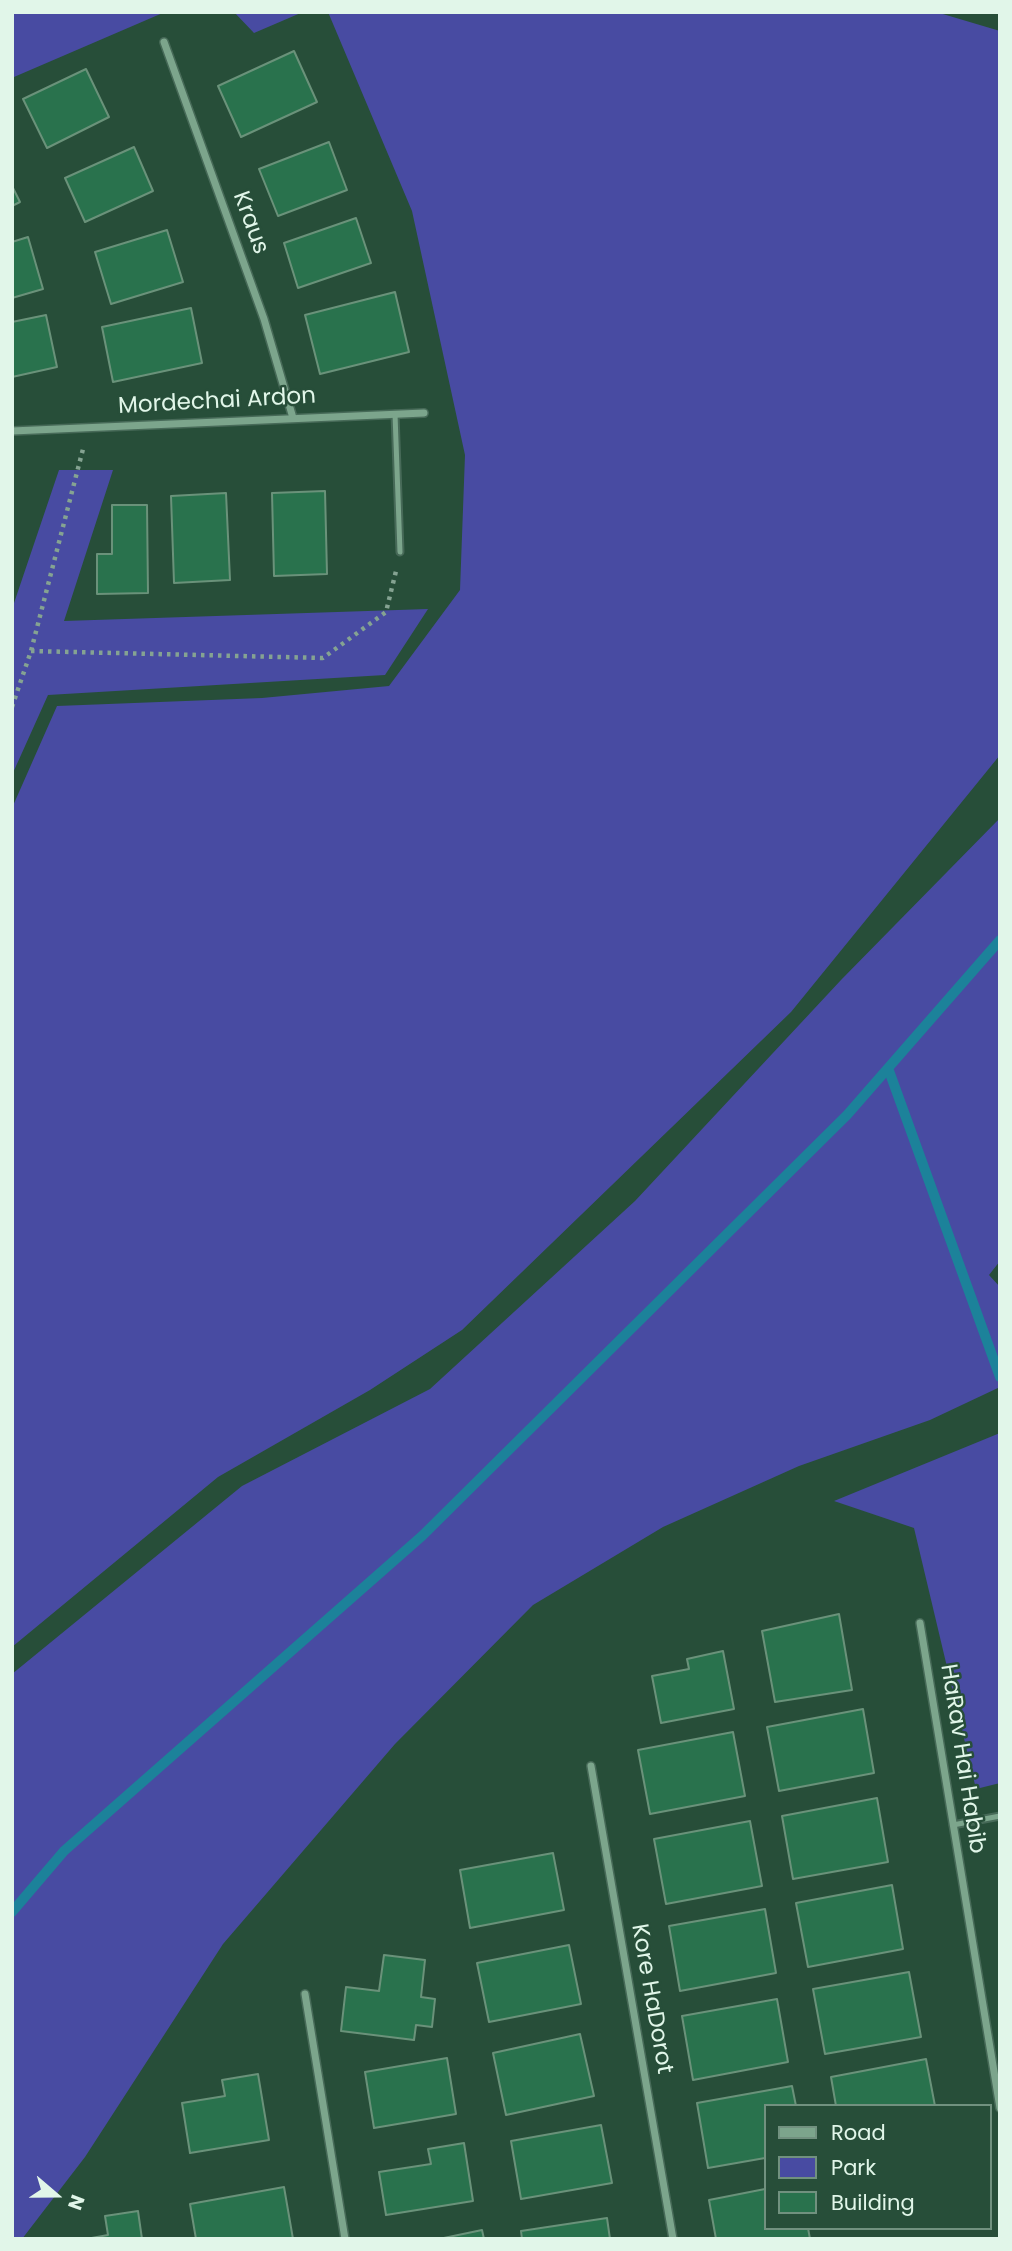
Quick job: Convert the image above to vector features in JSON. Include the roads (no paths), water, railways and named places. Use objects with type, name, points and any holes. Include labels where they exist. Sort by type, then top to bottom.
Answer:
[{"type":"street","name":"Kraus","points":[[164,42],[264,319],[293,418]]},
{"type":"street","name":"Mordechai Ardon","points":[[12,431],[424,412]]},
{"type":"street","name":"HaRav Hai Habib","points":[[920,1623],[1000,2108]]},
{"type":"street","name":"Kore HaDorot","points":[[592,1766],[673,2239]]},
{"type":"street","points":[[305,1994],[345,2239]]},
{"type":"lane","points":[[395,414],[401,552]]},
{"type":"lane","points":[[953,1825],[1000,1816]]},
{"type":"waterway","points":[[12,1912],[64,1851],[422,1536],[847,1115],[1000,940]]},
{"type":"waterway","points":[[888,1068],[1000,1377]]}]
